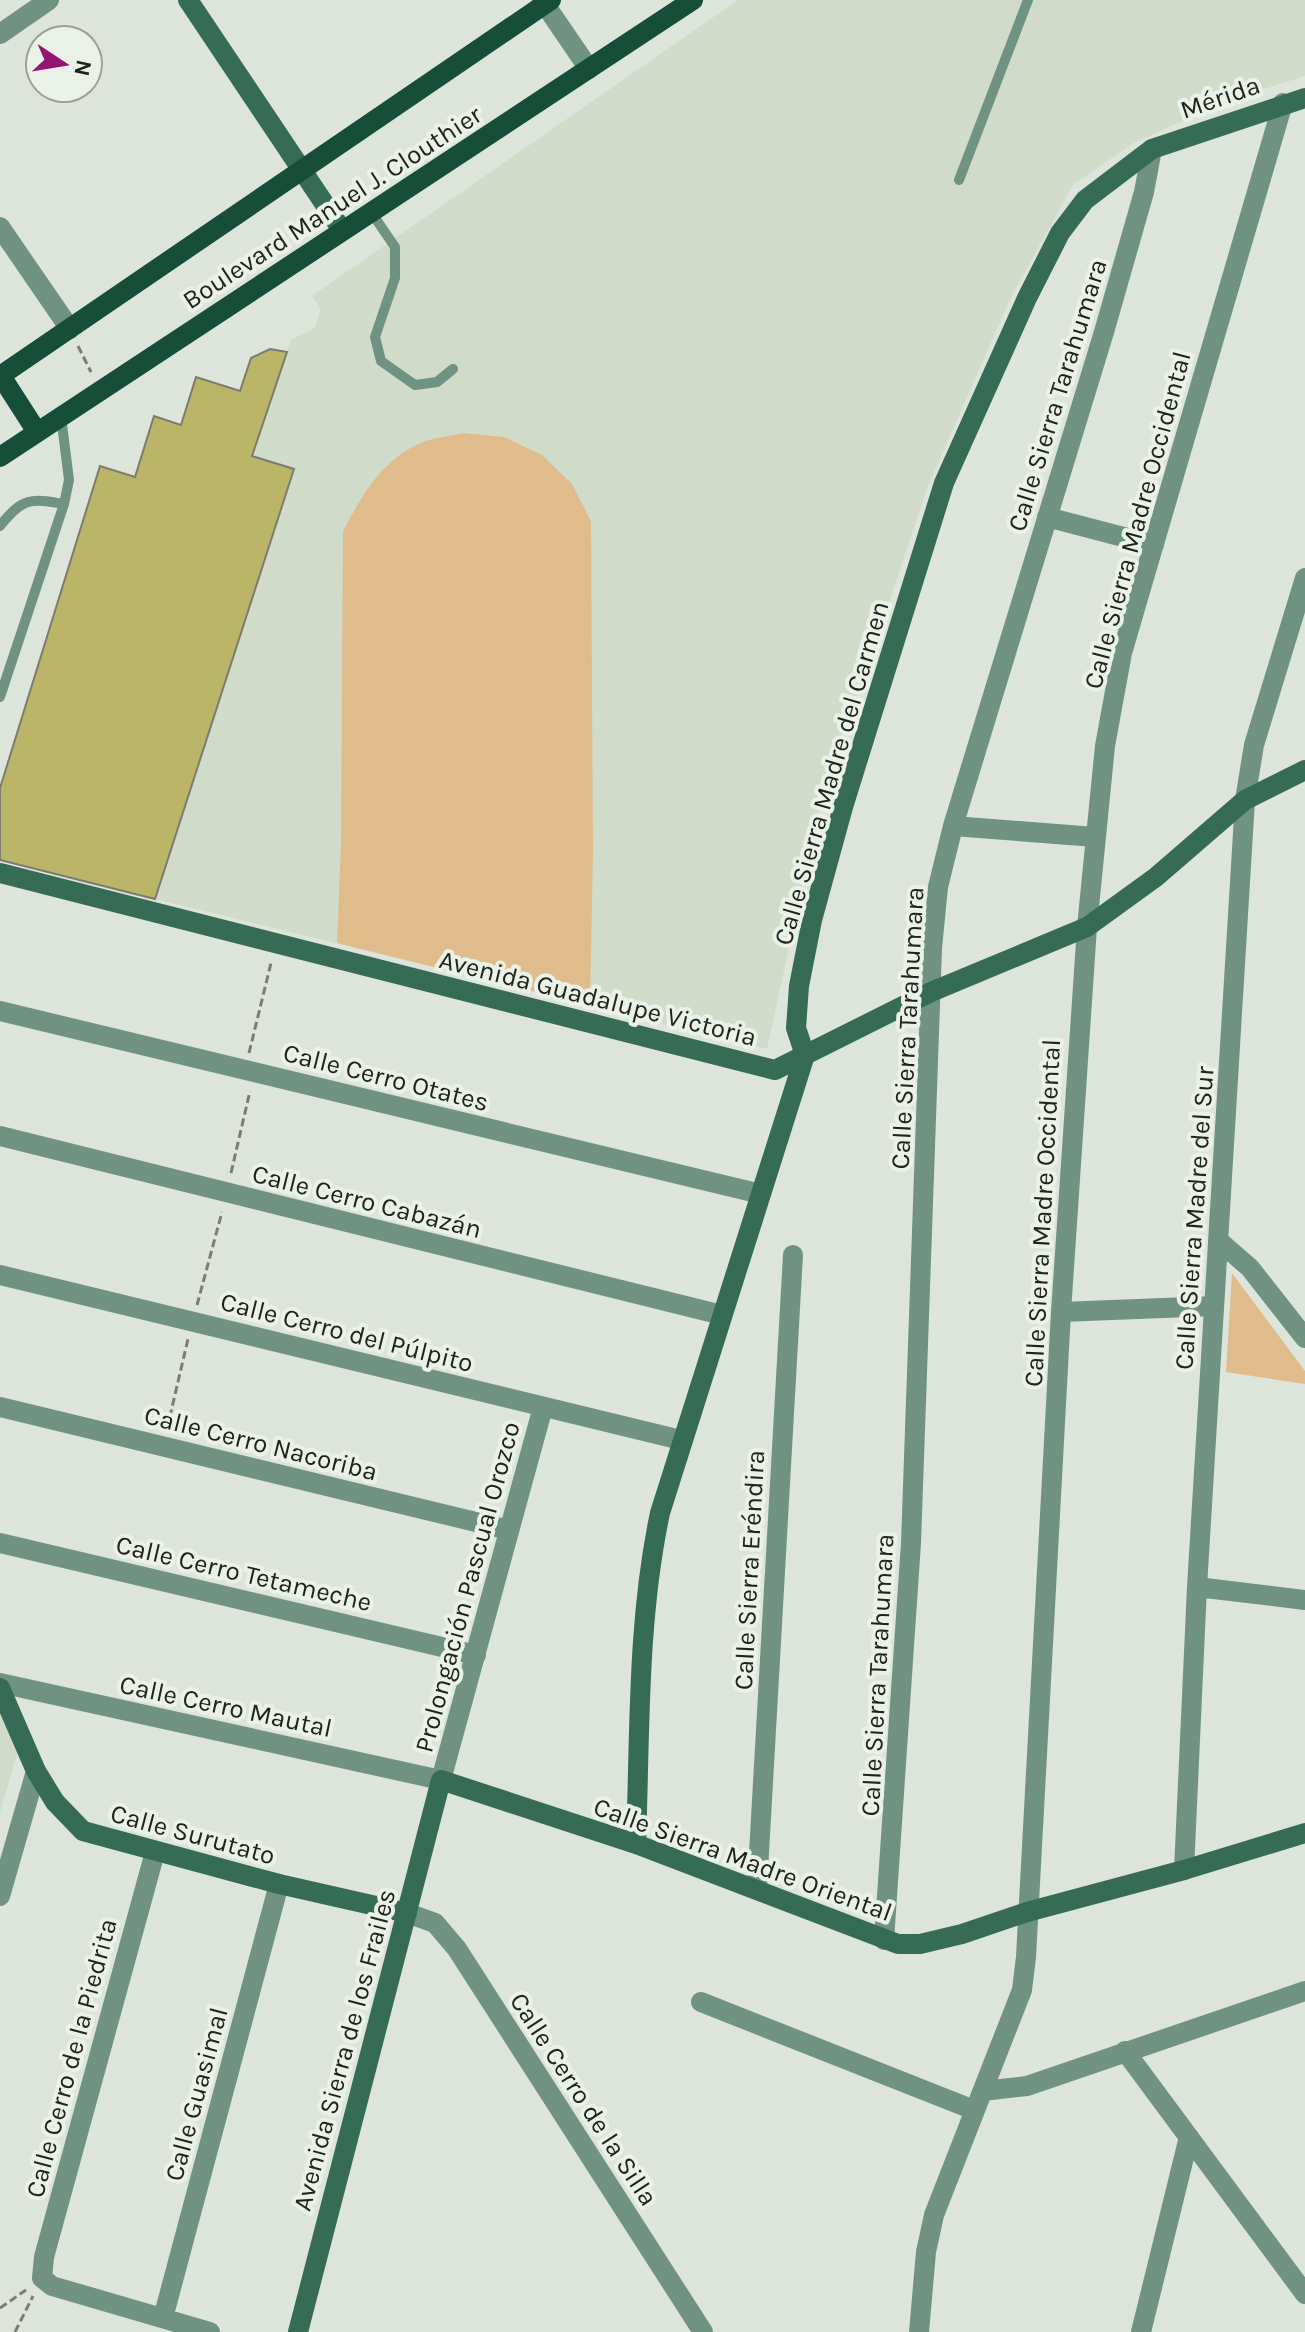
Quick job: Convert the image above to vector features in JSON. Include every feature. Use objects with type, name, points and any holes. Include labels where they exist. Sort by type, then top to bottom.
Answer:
[{"type":"main road","name":"Boulevard Manuel J. Clouthier","points":[[0,457],[693,0]]},
{"type":"main road","name":"Boulevard Manuel J. Clouthier","points":[[0,376],[546,1]]},
{"type":"main road","points":[[0,376],[37,432]]},
{"type":"street","points":[[0,34],[49,0]]},
{"type":"street","points":[[188,0],[342,230]]},
{"type":"street","points":[[546,1],[589,69]]},
{"type":"street","name":"Mérida","points":[[1152,149],[1305,98]]},
{"type":"street","name":"Calle Sierra Madre Occidental","points":[[919,2332],[926,2252],[934,2215],[1022,1990],[1026,1957],[1061,1312],[1087,927],[1105,746],[1122,653],[1283,103]]},
{"type":"street","name":"Calle Sierra Tarahumara","points":[[884,1940],[912,1527],[932,948],[938,887],[953,826],[1144,192],[1152,149]]},
{"type":"street","name":"Calle Sierra Madre del Carmen","points":[[636,1844],[650,1559],[681,1440],[805,1055],[796,1028],[799,986],[812,920],[843,807],[944,483],[1020,312],[1060,233],[1085,200],[1152,149]]},
{"type":"street","points":[[0,227],[70,329]]},
{"type":"street","points":[[1047,517],[1154,545]]},
{"type":"street","name":"Calle Sierra Madre del Sur","points":[[1184,1870],[1197,1587],[1245,800],[1254,745],[1305,578]]},
{"type":"street","name":"Avenida Guadalupe Victoria","points":[[0,873],[775,1070],[931,992],[1087,927],[1156,877],[1245,800],[1305,770]]},
{"type":"street","points":[[953,826],[1095,837]]},
{"type":"street","name":"Calle Cerro Otates","points":[[0,1011],[761,1194]]},
{"type":"street","name":"Calle Cerro Cabazán","points":[[0,1136],[722,1315]]},
{"type":"street","points":[[1219,1241],[1250,1268],[1305,1338]]},
{"type":"street","name":"Calle Sierra Eréndira","points":[[757,1888],[793,1255]]},
{"type":"street","name":"Calle Cerro del Púlpito","points":[[0,1275],[681,1440]]},
{"type":"street","points":[[1061,1312],[1214,1306]]},
{"type":"street","name":"Calle Cerro Nacoriba","points":[[0,1407],[509,1530]]},
{"type":"street","name":"Prolongación Pascual Orozco","points":[[441,1780],[543,1407]]},
{"type":"street","name":"Calle Cerro Tetameche","points":[[0,1543],[476,1655]]},
{"type":"street","points":[[1197,1587],[1305,1600]]},
{"type":"street","name":"Calle Cerro Mautal","points":[[0,1686],[441,1780]]},
{"type":"street","name":"Calle Surutato","points":[[0,1686],[36,1771],[55,1802],[83,1831],[279,1884],[407,1913]]},
{"type":"street","points":[[0,1896],[36,1771]]},
{"type":"street","name":"Calle Sierra Madre Oriental","points":[[441,1780],[636,1844],[898,1944],[920,1944],[962,1934],[1027,1912],[1184,1870],[1305,1833]]},
{"type":"street","name":"Avenida Sierra de los Frailes","points":[[298,2332],[441,1780]]},
{"type":"street","name":"Calle Cerro de la Piedrita","points":[[42,2278],[44,2257],[155,1852]]},
{"type":"street","name":"Calle Guasimal","points":[[163,2318],[279,1884]]},
{"type":"street","name":"Calle Cerro de la Silla","points":[[407,1913],[435,1923],[457,1949],[703,2332]]},
{"type":"street","points":[[701,2002],[979,2100],[1305,1991]]},
{"type":"street","points":[[1125,2051],[1305,2294]]},
{"type":"street","points":[[1141,2332],[1189,2137]]},
{"type":"street","points":[[42,2278],[52,2286],[210,2332]]},
{"type":"lane","points":[[959,180],[1028,0]]},
{"type":"lane","points":[[371,212],[395,247],[395,278],[375,337],[381,361],[415,385],[437,382],[453,369]]},
{"type":"lane","points":[[0,697],[64,504],[69,480],[61,416]]},
{"type":"lane","points":[[0,526],[19,505],[31,500],[64,504]]},
{"type":"path","points":[[70,329],[99,390]]},
{"type":"path","points":[[0,2308],[42,2278]]},
{"type":"path","points":[[15,2332],[42,2278]]},
{"type":"shaded area","points":[[738,0],[1305,0],[1305,76],[1226,101],[1132,144],[1073,185],[1010,299],[928,486],[819,810],[767,1049],[155,899],[293,470],[252,456],[291,340],[315,328],[321,309],[312,296]]},
{"type":"shaded area","points":[[463,433],[504,437],[542,455],[572,484],[591,521],[593,852],[590,1005],[337,943],[341,843],[343,531],[376,478],[398,456],[426,441]]},
{"type":"shaded area","points":[[1232,1273],[1305,1371],[1305,1384],[1226,1372]]},
{"type":"shaded area","points":[[0,1715],[18,1750],[0,1813]]},
{"type":"building","points":[[270,349],[287,352],[252,456],[294,469],[155,899],[0,860],[0,788],[100,466],[135,477],[154,416],[181,425],[196,377],[240,391],[251,358]]}]
